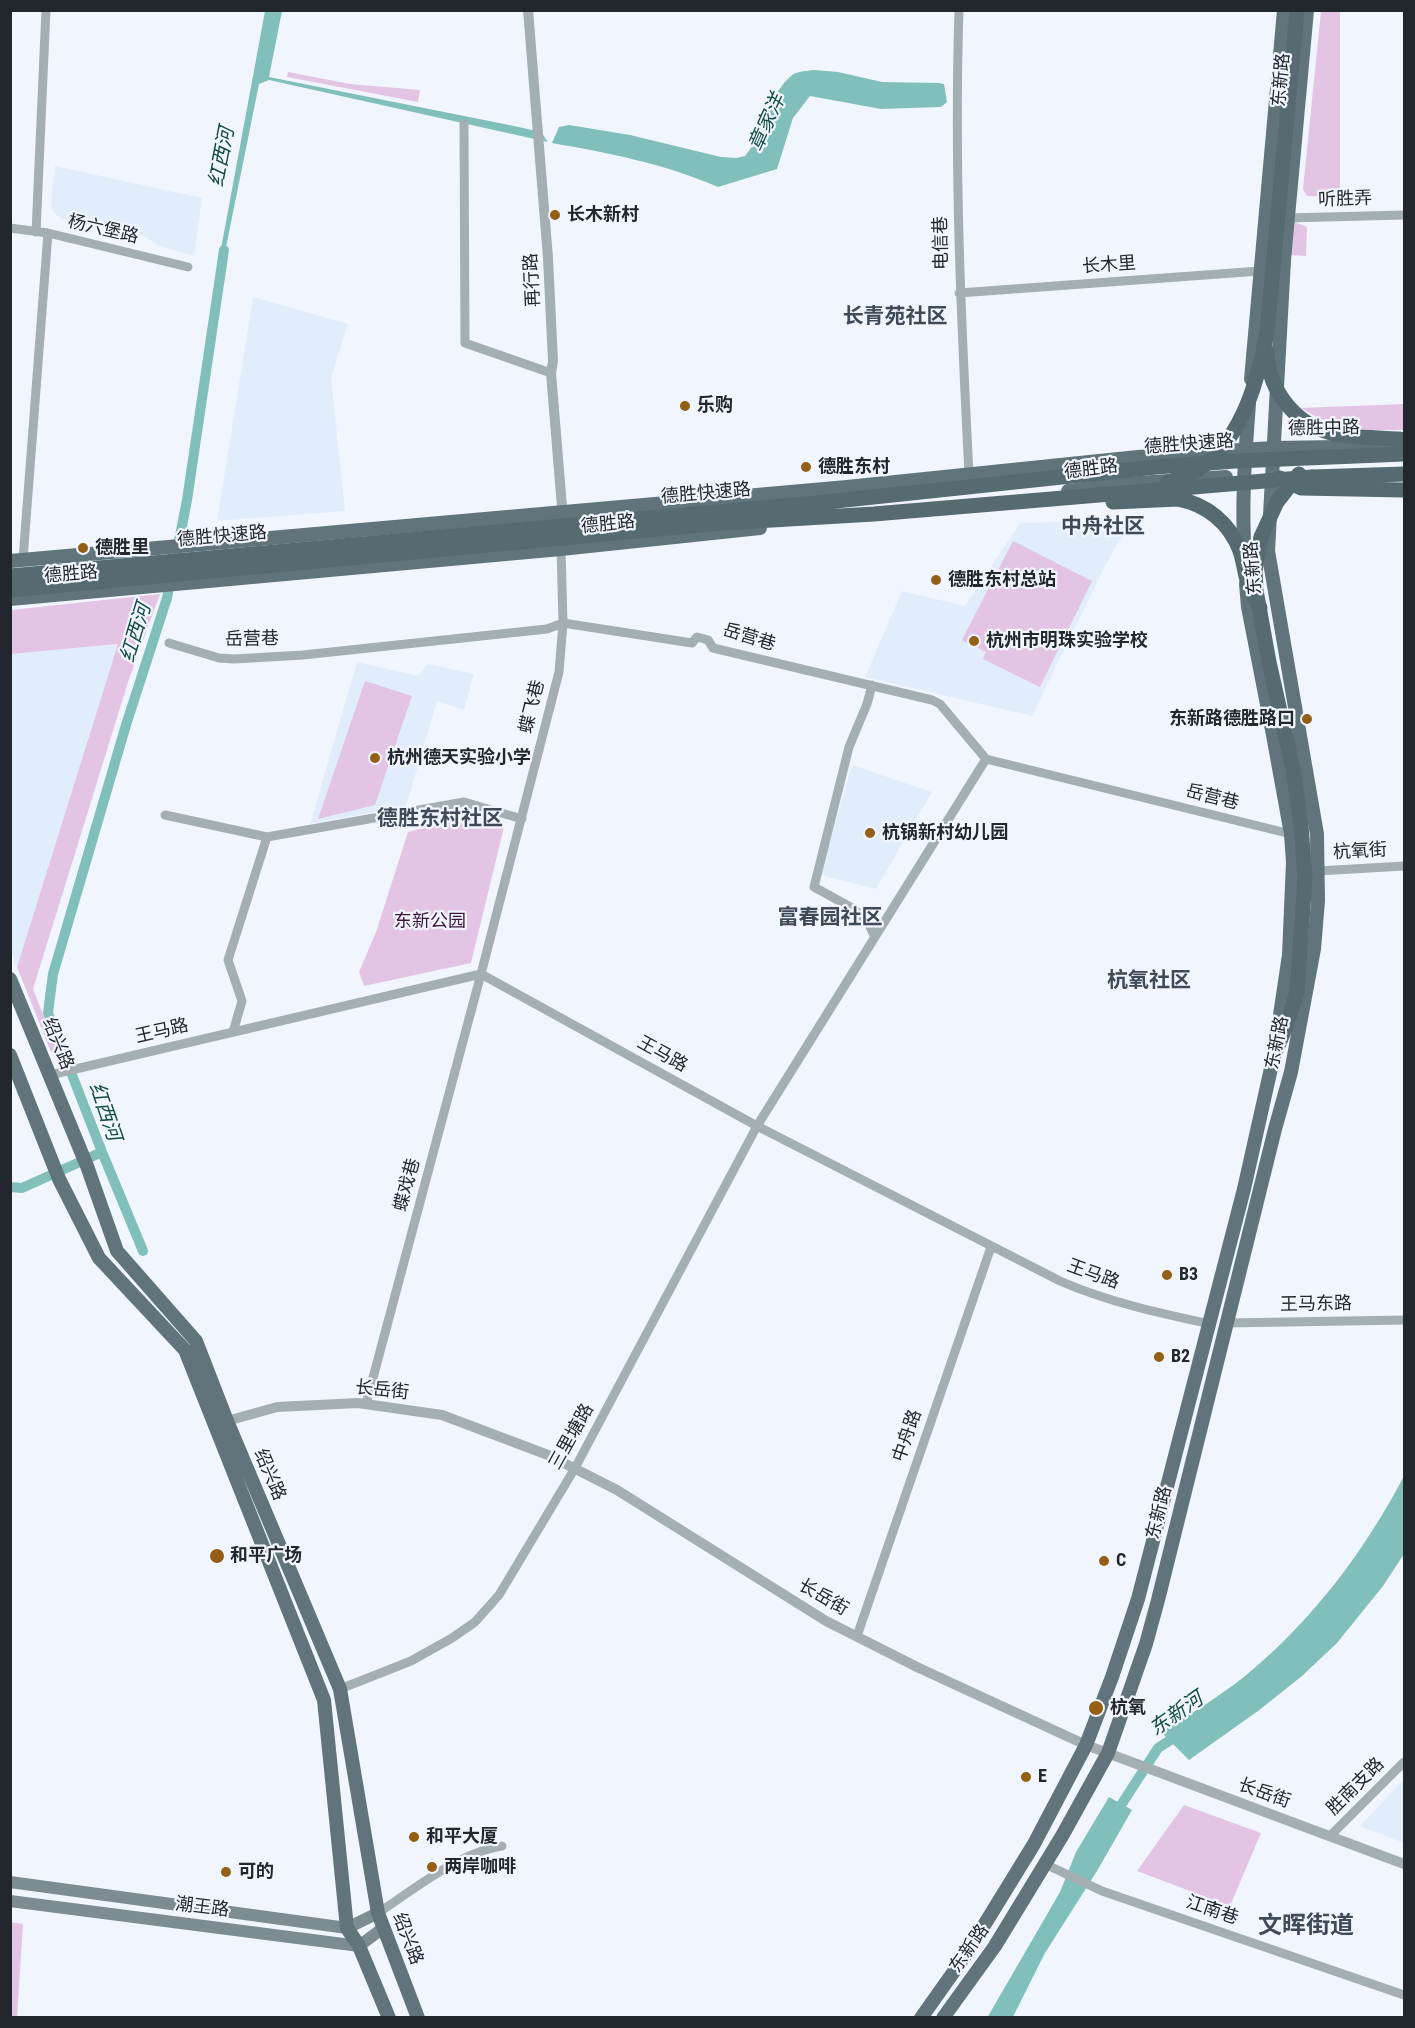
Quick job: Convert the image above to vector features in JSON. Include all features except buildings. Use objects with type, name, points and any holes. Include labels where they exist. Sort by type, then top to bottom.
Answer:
[{"type":"highway","points":[[1284,11],[1266,332],[1267,358],[1273,382],[1281,396],[1299,416],[1313,426],[1334,434],[1403,441]]},
{"type":"highway","points":[[1123,501],[1183,477],[1204,465],[1225,442],[1242,416],[1255,384],[1266,332]]},
{"type":"highway","points":[[1274,1055],[1297,992],[1305,879],[1297,797],[1260,608],[1255,570],[1257,556],[1267,521],[1287,487],[1299,474],[1315,462],[1343,452],[1403,441]]},
{"type":"highway","name":"德胜快速路","points":[[10,576],[817,503],[1156,467],[1235,461],[1404,454]]},
{"type":"highway","name":"德胜快速路","points":[[10,590],[721,522],[874,514],[1290,479],[1404,472]]},
{"type":"highway","points":[[1272,474],[1301,488],[1404,490]]},
{"type":"highway","points":[[874,514],[907,519],[969,516],[1123,501],[1178,499],[1200,506],[1216,516],[1236,540],[1249,587],[1260,608]]},
{"type":"main road","name":"东新路","points":[[943,2018],[995,1946],[1108,1753],[1146,1644],[1291,1072],[1314,949],[1318,901],[1317,834],[1268,551],[1272,447],[1287,218],[1307,10]]},
{"type":"main road","name":"东新路","points":[[921,2018],[967,1953],[1028,1854],[1086,1745],[1112,1677],[1138,1599],[1210,1324],[1244,1189],[1274,1055],[1289,955],[1293,862],[1291,834],[1248,607],[1242,525],[1244,450],[1284,11]]},
{"type":"main road","name":"德胜中路","points":[[1244,450],[1403,441]]},
{"type":"main road","name":"德胜路","points":[[17,560],[563,512],[1138,457],[1244,450]]},
{"type":"main road","points":[[1245,476],[1334,471],[1404,472]]},
{"type":"main road","name":"德胜路","points":[[10,599],[561,549],[853,519],[1125,484],[1245,476]]},
{"type":"main road","name":"绍兴路","points":[[10,979],[57,1073],[84,1161],[117,1251],[196,1341],[226,1421],[340,1689],[378,1913],[418,2018]]},
{"type":"main road","name":"绍兴路","points":[[10,1055],[57,1173],[99,1257],[185,1350],[324,1700],[347,1928],[359,1946],[389,2018]]},
{"type":"main road","name":"潮王路","points":[[10,1882],[347,1928]]},
{"type":"main road","name":"潮王路","points":[[10,1901],[359,1946]]},
{"type":"main road","points":[[347,1928],[378,1913]]},
{"type":"main road","points":[[359,1946],[383,1928]]},
{"type":"street","points":[[36,232],[46,10]]},
{"type":"street","name":"再行路","points":[[528,10],[548,258],[553,361],[551,373],[563,512],[561,549]]},
{"type":"street","name":"电信巷","points":[[959,10],[956,135],[959,293],[969,474]]},
{"type":"street","points":[[464,124],[465,343],[551,373]]},
{"type":"street","name":"听胜弄","points":[[1287,218],[1404,214]]},
{"type":"street","name":"杨六堡路","points":[[10,228],[48,233],[188,267]]},
{"type":"street","points":[[17,560],[48,233]]},
{"type":"street","name":"长木里","points":[[959,293],[1260,271]]},
{"type":"street","name":"蝶飞巷","points":[[481,974],[559,672],[563,622],[561,549]]},
{"type":"street","name":"岳营巷","points":[[169,643],[219,658],[291,656],[547,629],[563,622],[692,643],[697,637],[708,640],[713,648],[872,685],[940,704],[986,759],[1291,834]]},
{"type":"street","points":[[872,685],[867,704],[849,747],[814,887],[819,892],[854,909],[867,921],[875,937]]},
{"type":"street","name":"三里塘路","points":[[340,1689],[411,1660],[452,1638],[476,1622],[499,1595],[575,1468],[757,1126],[986,759]]},
{"type":"street","points":[[165,815],[267,837],[464,802],[522,819]]},
{"type":"street","points":[[233,1032],[242,1000],[228,960],[267,837]]},
{"type":"street","name":"杭氧街","points":[[1318,871],[1404,866]]},
{"type":"street","name":"王马路","points":[[57,1073],[481,974],[757,1126],[1079,1290],[1136,1308],[1210,1324]]},
{"type":"street","name":"蝶戏巷","points":[[366,1404],[481,974]]},
{"type":"street","name":"中舟路","points":[[856,1636],[991,1246]]},
{"type":"street","name":"王马东路","points":[[1227,1323],[1404,1320]]},
{"type":"street","name":"长岳街","points":[[226,1421],[277,1407],[358,1403],[442,1415],[548,1455],[617,1490],[826,1621],[920,1668],[1086,1745],[1404,1864]]},
{"type":"street","name":"胜南支路","points":[[1330,1836],[1404,1762]]},
{"type":"street","points":[[378,1913],[469,1855],[486,1848],[501,1846]]},
{"type":"street","name":"江南巷","points":[[1045,1864],[1102,1891],[1404,1995]]},
{"type":"shaded area","points":[[55,166],[202,198],[194,256],[160,246],[141,235],[61,219],[53,212],[51,203]]},
{"type":"shaded area","points":[[253,297],[348,324],[331,378],[345,511],[217,521]]},
{"type":"shaded area","name":"杭州市明珠实验学校","points":[[1131,520],[1105,566],[1032,716],[865,677],[902,591],[965,606],[1020,523]]},
{"type":"shaded area","points":[[119,644],[17,967],[11,950],[11,654]]},
{"type":"shaded area","name":"杭州德天实验小学","points":[[357,662],[419,676],[427,664],[474,674],[464,710],[437,701],[406,806],[310,824]]},
{"type":"shaded area","name":"杭锅新村幼儿园","points":[[852,765],[932,792],[876,889],[820,875]]},
{"type":"shaded area","points":[[1404,1779],[1404,1843],[1360,1826]]},
{"type":"green space","points":[[1321,11],[1340,11],[1340,197],[1307,196],[1303,189]]},
{"type":"green space","points":[[288,72],[350,84],[420,90],[418,102],[287,77]]},
{"type":"green space","points":[[1294,222],[1307,227],[1306,256],[1290,255]]},
{"type":"green space","points":[[1404,404],[1404,430],[1339,426],[1301,408]]},
{"type":"green space","points":[[1013,541],[1092,581],[1040,687],[983,659],[986,652],[962,640]]},
{"type":"green space","points":[[160,594],[129,679],[33,989],[57,1050],[51,1052],[17,967],[118,644],[11,654],[11,610]]},
{"type":"green space","points":[[365,681],[412,696],[375,805],[318,819]]},
{"type":"green space","name":"东新公园","points":[[463,818],[504,827],[471,963],[364,986],[359,972],[376,932],[408,832]]},
{"type":"green space","points":[[1184,1805],[1261,1833],[1230,1906],[1137,1871]]},
{"type":"green space","points":[[11,1922],[23,1924],[17,2017],[11,2017]]},
{"type":"water","points":[[265,11],[282,11],[269,77],[541,132],[548,142],[269,80],[259,84],[223,262],[218,265]]},
{"type":"water","name":"章家洋","points":[[814,70],[838,72],[882,82],[944,84],[947,102],[941,107],[881,109],[810,96],[793,118],[777,169],[718,187],[616,155],[552,143],[559,127],[569,125],[630,135],[721,157],[745,156],[766,110],[782,86],[793,74]]},
{"type":"water","points":[[1404,1476],[1404,1554],[1383,1586],[1337,1643],[1302,1676],[1258,1711],[1189,1760],[1161,1732],[1245,1676],[1314,1609],[1372,1532]]},
{"type":"water","points":[[1109,1797],[1132,1810],[1097,1871],[1045,1953],[1013,2017],[987,2018],[1060,1892],[1076,1852]]},
{"type":"waterway","name":"红西河","points":[[177,551],[187,500],[224,250]]},
{"type":"waterway","name":"红西河","points":[[10,1187],[22,1188],[102,1152],[48,1013],[53,974],[126,725],[167,598],[171,578]]},
{"type":"waterway","points":[[102,1152],[143,1251]]},
{"type":"waterway","name":"东新河","points":[[1114,1816],[1158,1748],[1180,1734]]},
{"type":"place","name":"长木新村","points":[[555,215]]},
{"type":"place","name":"乐购","points":[[685,406]]},
{"type":"place","name":"德胜东村","points":[[806,467]]},
{"type":"place","name":"德胜里","points":[[83,548]]},
{"type":"place","name":"德胜东村总站","points":[[936,580]]},
{"type":"place","name":"杭州市明珠实验学校","points":[[974,641]]},
{"type":"place","name":"东新路德胜路口","points":[[1307,719]]},
{"type":"place","name":"杭州德天实验小学","points":[[375,758]]},
{"type":"place","name":"杭锅新村幼儿园","points":[[870,833]]},
{"type":"place","name":"B3","points":[[1167,1275]]},
{"type":"place","name":"B2","points":[[1159,1357]]},
{"type":"place","name":"和平广场","points":[[217,1556]]},
{"type":"place","name":"C","points":[[1104,1561]]},
{"type":"place","name":"杭氧","points":[[1096,1708]]},
{"type":"place","name":"E","points":[[1026,1777]]},
{"type":"place","name":"和平大厦","points":[[414,1837]]},
{"type":"place","name":"两岸咖啡","points":[[432,1867]]},
{"type":"place","name":"可的","points":[[226,1872]]},
{"type":"district","name":"长青苑社区","points":[[895,318]]},
{"type":"district","name":"中舟社区","points":[[1103,528]]},
{"type":"district","name":"德胜东村社区","points":[[440,820]]},
{"type":"district","name":"富春园社区","points":[[830,919]]},
{"type":"district","name":"杭氧社区","points":[[1149,982]]},
{"type":"district","name":"文晖街道","points":[[1306,1927]]}]
